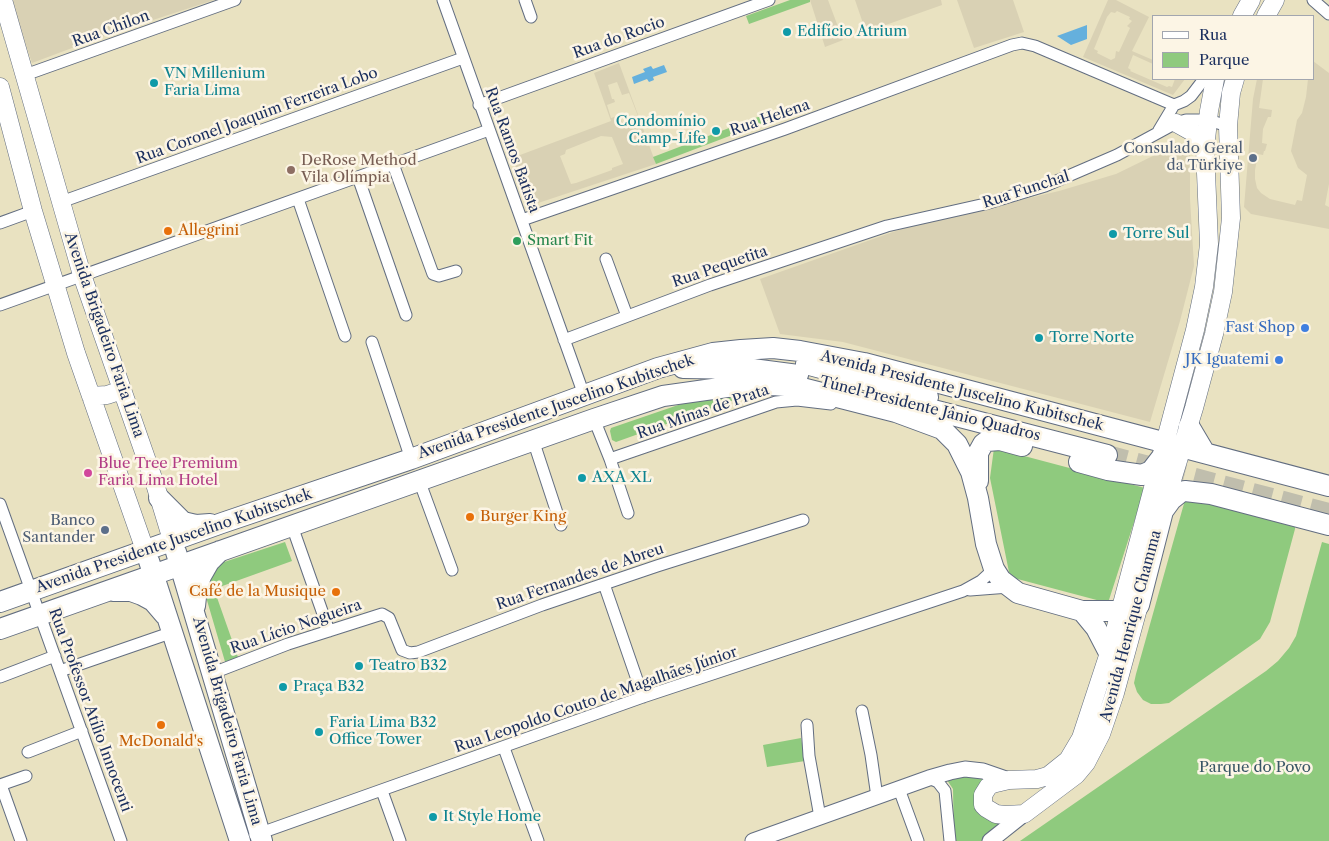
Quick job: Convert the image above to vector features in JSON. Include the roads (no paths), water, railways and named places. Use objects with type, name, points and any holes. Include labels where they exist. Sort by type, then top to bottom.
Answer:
[{"type":"highway","name":"Avenida Presidente Juscelino Kubitschek","points":[[0,602],[172,540],[411,458],[658,368],[713,353],[741,350],[774,348],[864,363],[1169,454],[1205,453],[1329,486]]},
{"type":"highway","name":"Túnel Presidente Jânio Quadros","points":[[658,368],[752,370],[793,374],[1108,450],[788,360],[713,353]]},
{"type":"highway","name":"Túnel Presidente Jânio Quadros","points":[[663,396],[708,379],[752,370]]},
{"type":"highway","name":"Avenida Presidente Juscelino Kubitschek","points":[[0,629],[594,419],[663,396],[696,390],[773,385],[816,391],[896,412],[942,429],[957,444],[963,455],[971,472],[978,498]]},
{"type":"highway","points":[[1189,426],[1205,453]]},
{"type":"highway","points":[[1139,605],[1119,611],[1082,611],[1033,598],[1009,587],[1001,580],[994,569],[986,544],[978,498],[978,453],[986,441],[1000,440],[1108,470],[1132,474],[1146,474],[1169,454]]},
{"type":"highway","points":[[1163,511],[1176,494],[1185,490],[1211,494],[1299,517],[1326,522]]},
{"type":"highway","points":[[159,498],[183,522],[196,524],[222,523]]},
{"type":"highway","name":"Avenida Henrique Chamma","points":[[1139,605],[1163,511]]},
{"type":"highway","name":"Avenida Brigadeiro Faria Lima","points":[[172,540],[261,837]]},
{"type":"highway","name":"Avenida Brigadeiro Faria Lima","points":[[145,550],[239,841]]},
{"type":"highway","points":[[195,613],[197,588],[201,576],[209,562],[220,551]]},
{"type":"highway","points":[[106,591],[130,591],[153,601],[162,609],[170,626]]},
{"type":"highway","points":[[1082,611],[1096,628],[1109,653]]},
{"type":"highway","points":[[190,688],[197,695],[212,739],[216,743],[222,744],[227,742],[231,734]]},
{"type":"highway","points":[[218,773],[228,763],[238,759]]},
{"type":"main road","name":"Avenida Brigadeiro Faria Lima","points":[[3,0],[82,275],[172,540]]},
{"type":"main road","points":[[1243,15],[1251,0]]},
{"type":"main road","points":[[1264,15],[1270,0]]},
{"type":"main road","points":[[1265,15],[1275,0]]},
{"type":"main road","points":[[1169,454],[1207,263],[1209,230],[1205,146],[1216,80]]},
{"type":"main road","points":[[1169,454],[1189,426],[1214,334],[1223,292],[1230,244],[1228,126],[1231,94],[1235,80]]},
{"type":"main road","points":[[0,85],[9,84],[18,89],[36,116]]},
{"type":"main road","name":"Avenida Brigadeiro Faria Lima","points":[[0,85],[33,211],[55,285],[91,396],[145,550]]},
{"type":"main road","points":[[1176,123],[1194,132],[1205,146]]},
{"type":"main road","points":[[91,396],[108,396],[122,390]]},
{"type":"main road","name":"Avenida Henrique Chamma","points":[[1163,511],[1169,454]]},
{"type":"main road","name":"Avenida Henrique Chamma","points":[[1009,780],[1037,779],[1048,776],[1068,760],[1081,738],[1109,653],[1119,611],[1169,454]]},
{"type":"main road","name":"Avenida Henrique Chamma","points":[[1024,814],[1076,775],[1092,754],[1114,692],[1139,605]]},
{"type":"main road","points":[[1009,780],[988,787],[983,795],[983,805],[996,814],[1024,814]]},
{"type":"street","name":"Rua Chilon","points":[[25,75],[235,0]]},
{"type":"street","name":"Rua Ramos Batista","points":[[443,0],[584,395]]},
{"type":"street","points":[[525,0],[531,16]]},
{"type":"street","name":"Rua do Rocio","points":[[480,105],[769,0]]},
{"type":"street","points":[[1313,0],[1329,14]]},
{"type":"street","name":"Rua Helena","points":[[522,220],[785,129],[1012,45],[1028,43],[1174,104]]},
{"type":"street","name":"Rua Coronel Joaquim Ferreira Lobo","points":[[61,202],[463,58]]},
{"type":"street","points":[[1157,133],[1174,104],[1184,101],[1191,96],[1203,80]]},
{"type":"street","name":"Rua Funchal","points":[[887,226],[986,204],[1045,186],[1109,159],[1176,123],[1186,120],[1208,120],[1228,126]]},
{"type":"street","points":[[0,305],[488,130]]},
{"type":"street","points":[[393,164],[433,274],[438,276],[456,271]]},
{"type":"street","points":[[358,177],[406,315]]},
{"type":"street","points":[[298,198],[344,336]]},
{"type":"street","points":[[0,223],[33,211]]},
{"type":"street","name":"Rua Pequetita","points":[[564,340],[745,274],[887,226]]},
{"type":"street","points":[[606,259],[627,316]]},
{"type":"street","points":[[372,342],[411,458]]},
{"type":"street","name":"Rua Minas de Prata","points":[[610,459],[776,402],[797,400],[896,412]]},
{"type":"street","points":[[594,419],[628,513]]},
{"type":"street","points":[[533,440],[561,525]]},
{"type":"street","points":[[419,480],[452,570]]},
{"type":"street","name":"Rua Professor Atílio Innocenti","points":[[0,504],[3,521],[40,614],[121,841]]},
{"type":"street","name":"Rua Fernandes de Abreu","points":[[389,618],[402,650],[410,653],[418,652],[542,605],[803,520]]},
{"type":"street","points":[[292,526],[329,631]]},
{"type":"street","name":"Rua Leopoldo Couto de Magalhães Júnior","points":[[963,591],[981,581],[994,569]]},
{"type":"street","points":[[604,584],[643,697]]},
{"type":"street","name":"Rua Leopoldo Couto de Magalhães Júnior","points":[[239,841],[261,837],[382,791],[643,697],[963,591],[1009,587]]},
{"type":"street","name":"Rua Lício Nogueira","points":[[213,673],[288,644],[378,614],[385,614],[389,618]]},
{"type":"street","points":[[60,671],[170,626]]},
{"type":"street","points":[[0,677],[55,656]]},
{"type":"street","points":[[862,711],[877,797]]},
{"type":"street","points":[[807,726],[809,756],[820,817]]},
{"type":"street","points":[[28,752],[82,732]]},
{"type":"street","points":[[504,748],[538,841]]},
{"type":"street","points":[[753,841],[929,778],[965,769],[983,771],[1009,780]]},
{"type":"street","points":[[21,841],[0,785],[26,776]]},
{"type":"street","points":[[929,778],[938,782],[945,791],[950,841]]},
{"type":"street","points":[[899,789],[918,841]]},
{"type":"street","points":[[382,791],[400,841]]},
{"type":"street","points":[[990,841],[1024,814]]},
{"type":"water","points":[[1087,25],[1087,39],[1071,45],[1057,36]]},
{"type":"water","points":[[664,65],[667,72],[653,77],[654,80],[649,82],[647,79],[634,84],[632,77],[645,72],[643,69],[651,66],[653,69]]},
{"type":"tunnel","points":[[1107,455],[1329,513]]},
{"type":"place","name":"Edifício Atrium","points":[[787,32]]},
{"type":"place","name":"VN Millenium Faria Lima","points":[[154,83]]},
{"type":"place","name":"Condomínio Camp-Life","points":[[716,131]]},
{"type":"place","name":"Consulado Geral da Türkiye","points":[[1253,158]]},
{"type":"place","name":"DeRose Method Vila Olímpia","points":[[291,170]]},
{"type":"place","name":"Allegrini","points":[[168,231]]},
{"type":"place","name":"Torre Sul","points":[[1113,234]]},
{"type":"place","name":"Smart Fit","points":[[517,241]]},
{"type":"place","name":"Fast Shop","points":[[1305,328]]},
{"type":"place","name":"Torre Norte","points":[[1039,338]]},
{"type":"place","name":"JK Iguatemi","points":[[1279,360]]},
{"type":"place","name":"Blue Tree Premium Faria Lima Hotel","points":[[88,473]]},
{"type":"place","name":"AXA XL","points":[[582,478]]},
{"type":"place","name":"Burger King","points":[[470,517]]},
{"type":"place","name":"Banco Santander","points":[[105,530]]},
{"type":"place","name":"Café de la Musique","points":[[336,592]]},
{"type":"place","name":"Teatro B32","points":[[359,666]]},
{"type":"place","name":"Praça B32","points":[[283,687]]},
{"type":"place","name":"McDonald's","points":[[161,725]]},
{"type":"place","name":"Faria Lima B32 Office Tower","points":[[319,732]]},
{"type":"place","name":"It Style Home","points":[[433,817]]},
{"type":"park label","name":"Parque do Povo","points":[[1255,768]]}]
